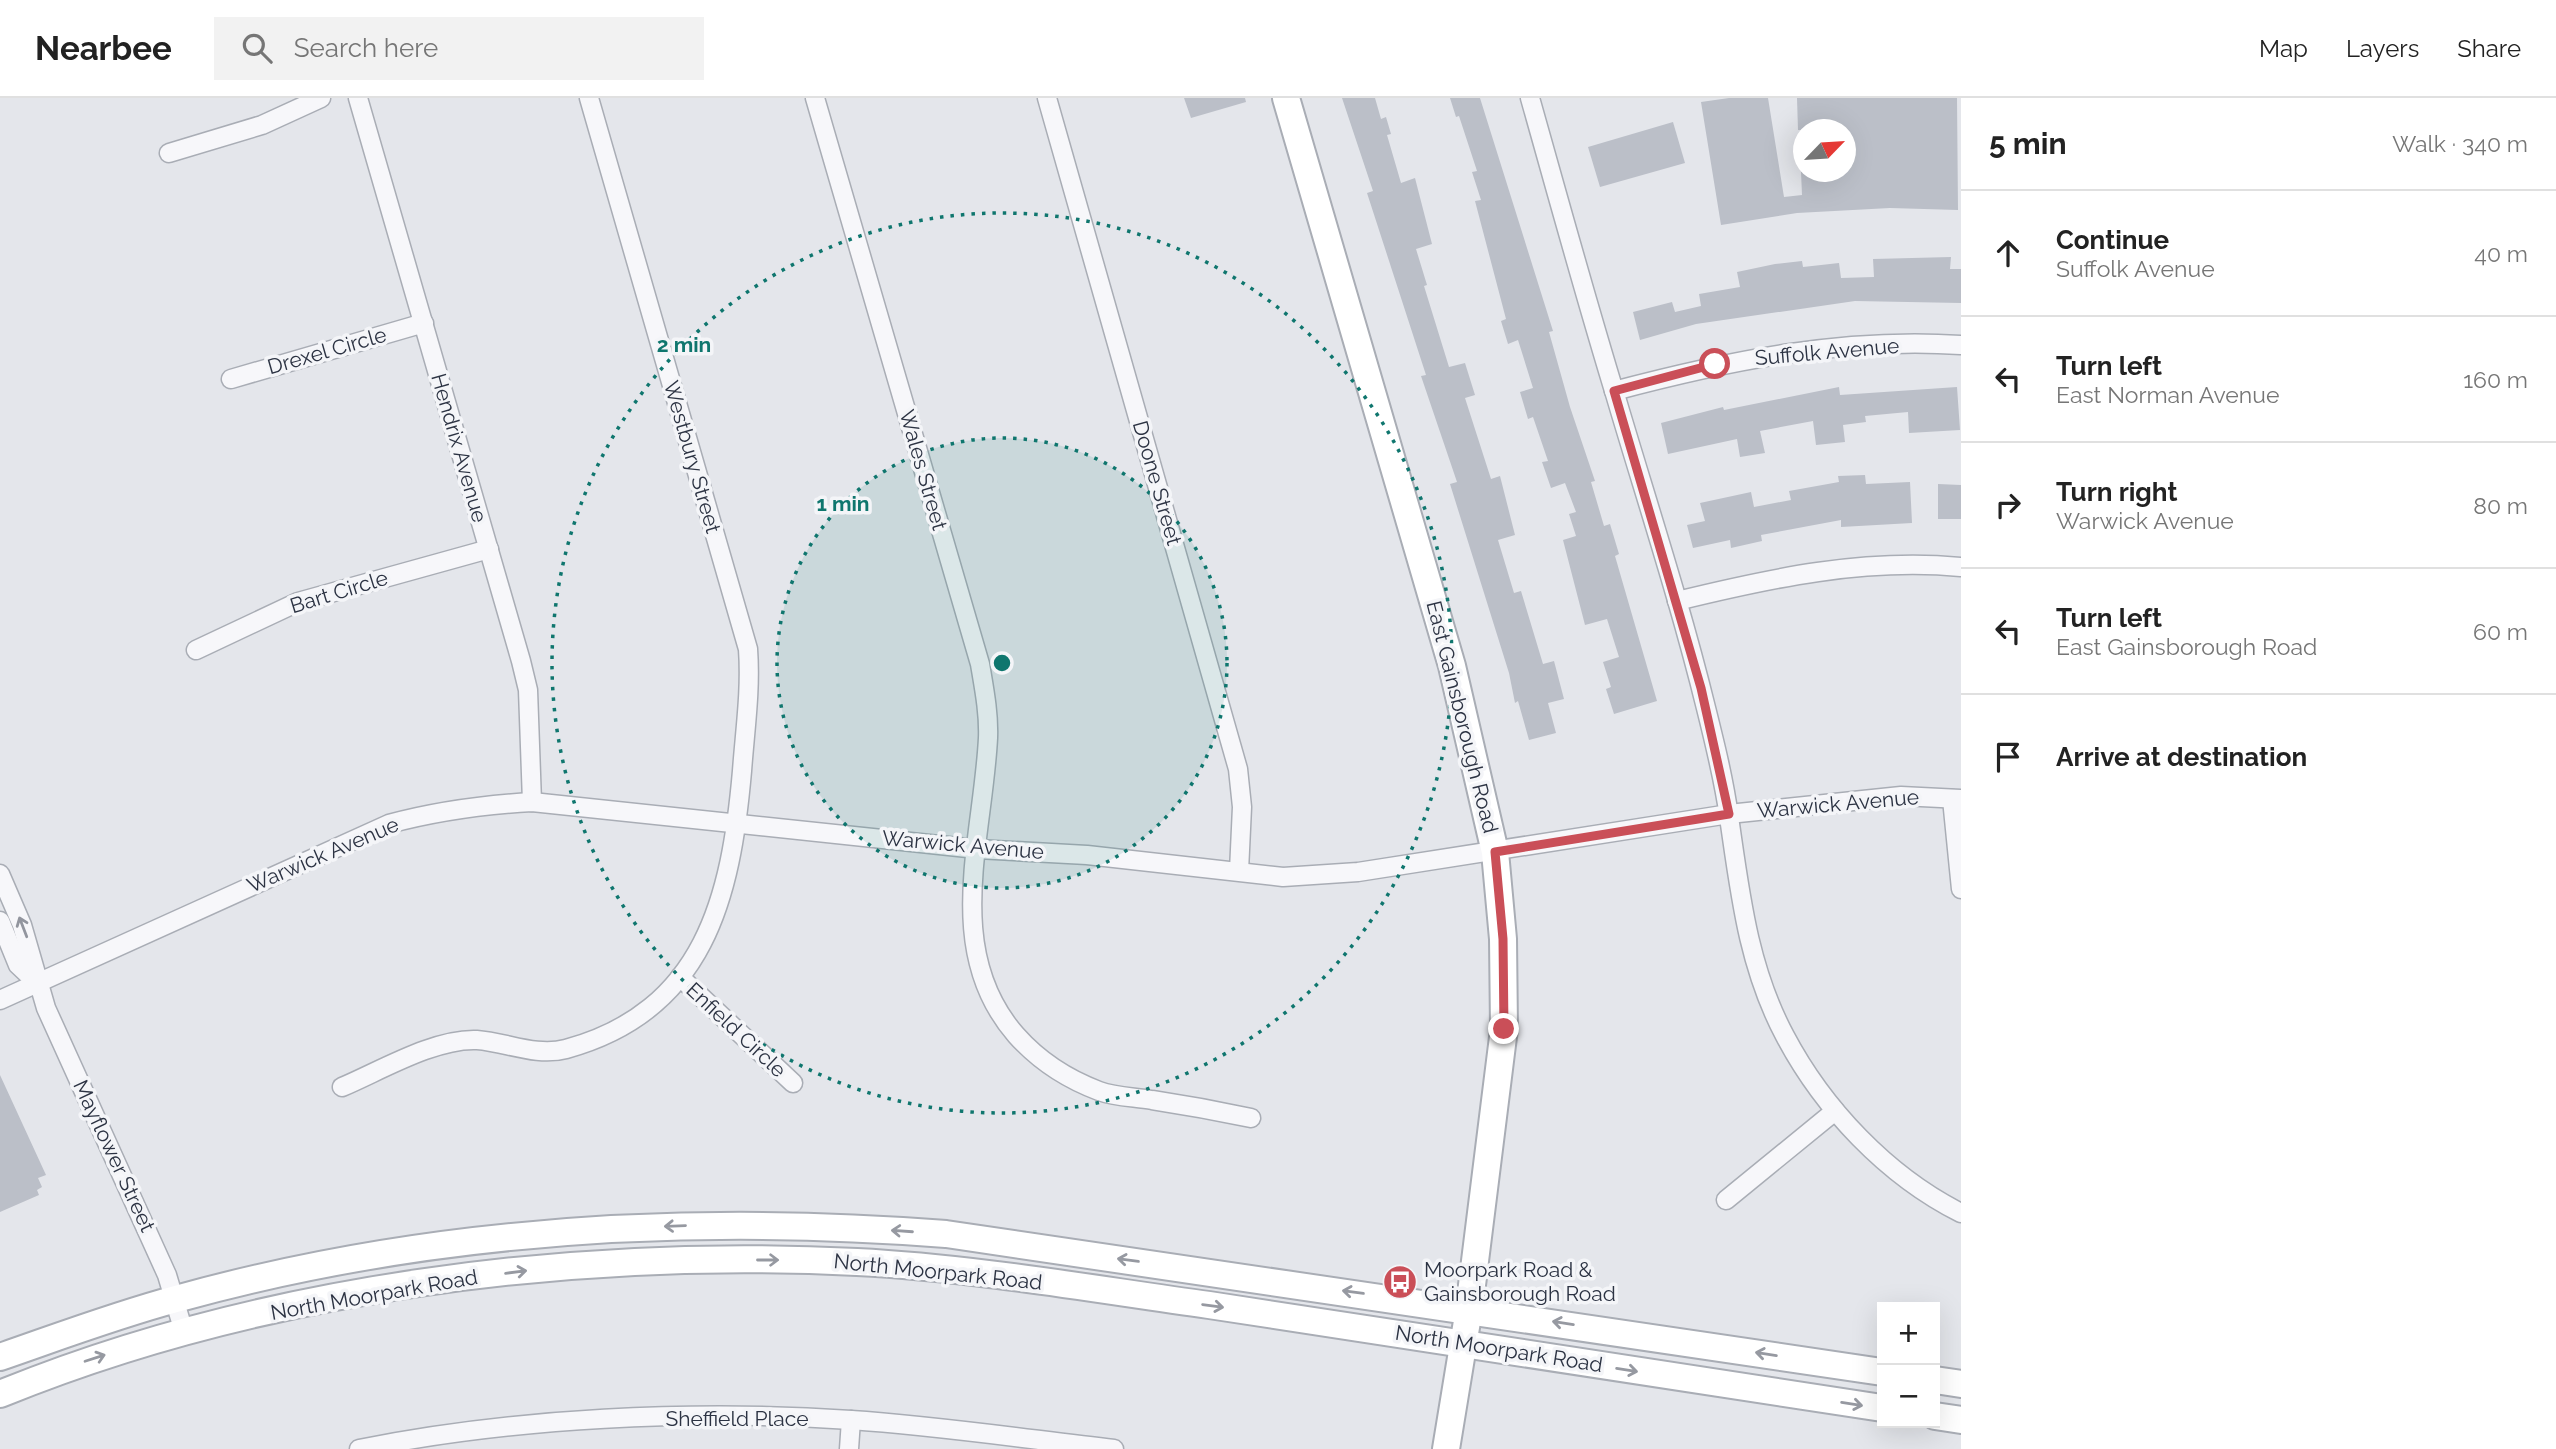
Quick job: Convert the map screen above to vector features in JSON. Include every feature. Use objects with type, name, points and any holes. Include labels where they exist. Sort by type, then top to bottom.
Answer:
[{"type":"main road","name":"East Gainsborough Road","points":[[1286,98],[1452,666],[1495,852],[1503,939],[1504,1029],[1469,1309],[1446,1449]]},
{"type":"main road","name":"North Moorpark Road","points":[[0,1357],[176,1299],[361,1257],[468,1241],[571,1231],[728,1224],[818,1225],[946,1234],[1877,1371]]},
{"type":"main road","name":"North Moorpark Road","points":[[0,1394],[65,1367],[184,1332],[376,1292],[528,1270],[633,1262],[785,1260],[859,1262],[970,1271],[1877,1407]]},
{"type":"main road","points":[[1940,1381],[1961,1384]]},
{"type":"main road","points":[[1940,1417],[1961,1420]]},
{"type":"street","points":[[169,153],[262,125],[321,98]]},
{"type":"street","name":"Hendrix Avenue","points":[[358,98],[528,690],[532,802]]},
{"type":"street","name":"Westbury Street","points":[[342,1087],[419,1053],[452,1044],[479,1041],[543,1051],[563,1050],[583,1043],[651,1009],[694,962],[716,916],[737,822],[750,676],[748,649],[589,98]]},
{"type":"street","name":"Wales Street","points":[[815,98],[980,664],[987,705],[988,736],[972,902],[973,943],[980,976],[1006,1023],[1027,1047],[1058,1072],[1101,1092],[1251,1118]]},
{"type":"street","name":"Doone Street","points":[[1047,98],[1238,769],[1242,807],[1239,871]]},
{"type":"street","points":[[1530,98],[1711,725],[1729,814],[1739,897],[1762,988],[1809,1078],[1835,1111],[1864,1142],[1902,1173],[1961,1213]]},
{"type":"street","name":"Drexel Circle","points":[[231,379],[424,324]]},
{"type":"street","name":"Suffolk Avenue","points":[[1614,391],[1715,364],[1791,352],[1961,345]]},
{"type":"street","name":"Bart Circle","points":[[196,650],[298,602],[489,550]]},
{"type":"street","points":[[1677,601],[1810,572],[1922,564],[1961,567]]},
{"type":"street","name":"Warwick Avenue","points":[[0,1000],[389,824],[434,812],[532,802],[977,849],[1087,855],[1283,877],[1358,872],[1729,814],[1888,797],[1957,799]]},
{"type":"street","points":[[1957,799],[1961,889]]},
{"type":"street","name":"Mayflower Street","points":[[0,874],[26,936],[37,983],[176,1299],[184,1332]]},
{"type":"street","name":"Mayflower Street","points":[[0,921],[18,965],[37,983]]},
{"type":"street","name":"Enfield Circle","points":[[680,977],[793,1083]]},
{"type":"street","points":[[1726,1200],[1835,1111]]},
{"type":"street","name":"Sheffield Place","points":[[359,1449],[424,1444],[545,1424],[669,1418],[851,1420],[1114,1449]]},
{"type":"street","points":[[849,1449],[851,1420]]},
{"type":"building","points":[[1184,98],[1245,98],[1246,102],[1191,118]]},
{"type":"building","points":[[1342,98],[1375,98],[1381,119],[1386,117],[1391,134],[1387,135],[1401,183],[1415,178],[1432,244],[1416,249],[1427,285],[1424,286],[1449,367],[1465,363],[1475,395],[1465,398],[1491,479],[1500,476],[1515,535],[1498,540],[1514,593],[1521,591],[1543,664],[1554,661],[1564,699],[1548,703],[1556,733],[1529,740],[1518,701],[1515,703],[1509,673],[1450,484],[1457,482],[1421,376],[1426,375],[1367,193],[1373,191]]},
{"type":"building","points":[[1450,98],[1480,98],[1553,331],[1549,332],[1595,481],[1591,482],[1604,526],[1610,524],[1619,554],[1615,556],[1657,701],[1614,714],[1606,689],[1611,687],[1603,662],[1619,657],[1607,619],[1585,625],[1563,540],[1576,536],[1569,514],[1576,512],[1565,483],[1551,488],[1542,462],[1548,461],[1533,417],[1528,419],[1520,392],[1533,388],[1518,340],[1508,344],[1501,321],[1506,319],[1475,201],[1481,200],[1472,172],[1477,171],[1459,116],[1456,117]]},
{"type":"building","points":[[1729,98],[1768,98],[1784,197],[1802,195],[1801,182],[1856,182],[1856,119],[1798,119],[1797,98],[1957,98],[1958,210],[1890,208],[1797,213],[1721,225],[1701,102]]},
{"type":"building","points":[[1673,122],[1685,163],[1600,187],[1588,147]]},
{"type":"building","points":[[1951,257],[1950,269],[1961,269],[1961,303],[1855,301],[1696,324],[1640,340],[1633,312],[1672,302],[1675,312],[1701,306],[1699,294],[1740,287],[1737,272],[1775,264],[1802,261],[1803,267],[1839,263],[1841,278],[1874,277],[1873,259]]},
{"type":"building","points":[[1839,387],[1840,395],[1957,387],[1960,430],[1909,433],[1908,412],[1865,416],[1866,422],[1843,425],[1845,442],[1816,445],[1813,421],[1760,431],[1765,453],[1740,457],[1737,439],[1668,454],[1661,423],[1723,407],[1724,410]]},
{"type":"building","points":[[1865,475],[1866,484],[1910,482],[1912,523],[1841,527],[1841,520],[1761,535],[1762,541],[1731,548],[1730,540],[1693,548],[1687,525],[1705,521],[1700,503],[1751,492],[1754,507],[1791,500],[1789,491],[1839,482],[1838,476]]},
{"type":"building","points":[[1938,484],[1961,485],[1961,519],[1938,519]]},
{"type":"building","points":[[0,1075],[46,1175],[38,1178],[42,1187],[37,1190],[39,1195],[0,1212]]},
{"type":"place","name":"Moorpark Road & Gainsborough Road","points":[[1400,1282]]},
{"type":"route","points":[[1504,1029],[1503,939],[1495,852],[1729,814],[1701,688],[1614,391],[1715,364]]}]
